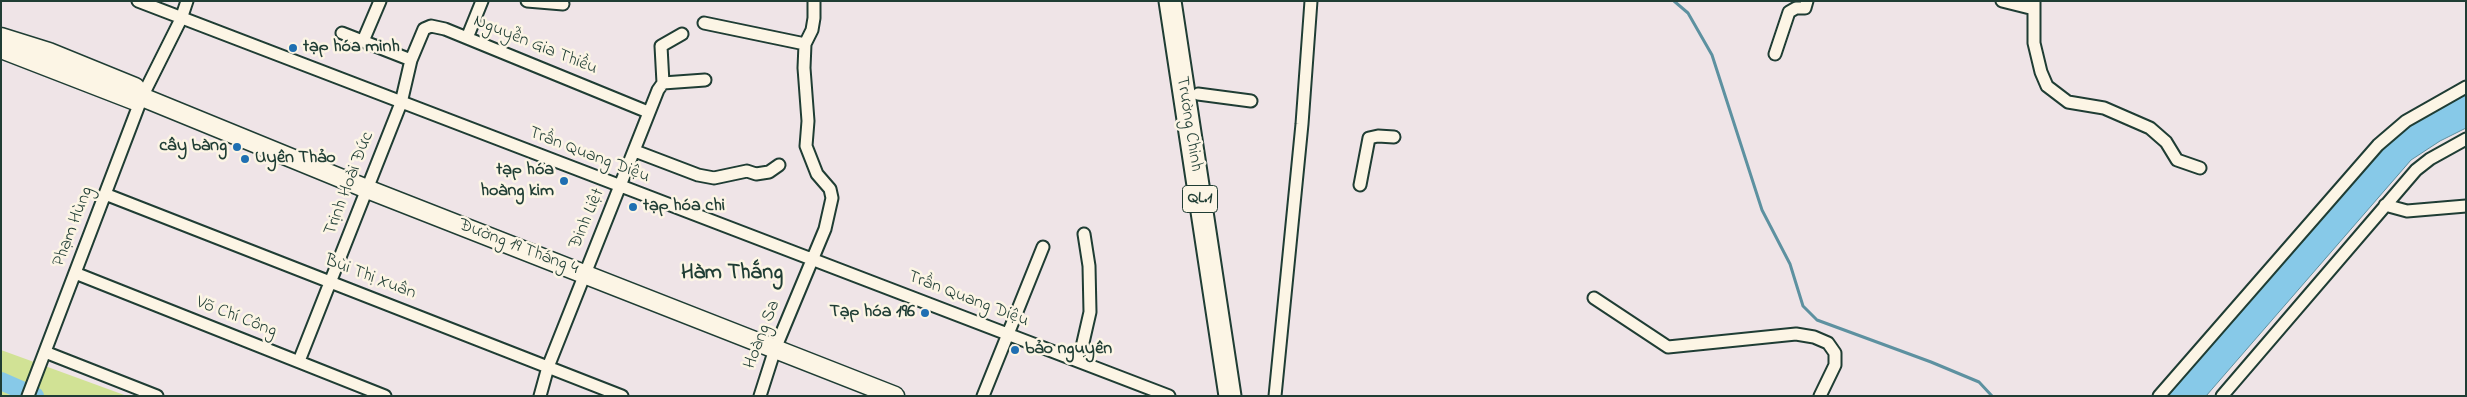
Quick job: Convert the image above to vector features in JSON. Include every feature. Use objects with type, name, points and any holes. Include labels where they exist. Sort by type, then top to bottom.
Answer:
[{"type":"highway","name":"Trường Chinh","points":[[1170,1],[1230,396]]},
{"type":"highway","name":"Trường Chinh","points":[[1184,1],[1242,396]]},
{"type":"main road","name":"Đường 19 Tháng 4","points":[[1,37],[49,52],[135,87],[142,97],[367,189],[895,396]]},
{"type":"main road","name":"Đường 19 Tháng 4","points":[[1,49],[132,100],[142,97]]},
{"type":"street","name":"Trần Quang Diệu","points":[[138,1],[1169,396]]},
{"type":"street","name":"Phạm Hùng","points":[[28,396],[142,97],[181,19],[187,1]]},
{"type":"street","points":[[363,41],[380,1]]},
{"type":"street","points":[[467,38],[482,1]]},
{"type":"street","points":[[527,1],[563,4]]},
{"type":"street","name":"Hoàng Sa","points":[[760,396],[775,349],[813,260],[824,229],[832,194],[817,174],[806,146],[808,121],[803,82],[805,44],[812,30],[814,1]]},
{"type":"street","points":[[1275,396],[1302,124],[1311,1]]},
{"type":"street","points":[[1775,54],[1789,12],[1796,8],[1805,8],[1807,1]]},
{"type":"street","points":[[2002,1],[2034,5],[2034,43],[2041,72],[2048,86],[2068,102],[2104,108],[2150,128],[2166,142],[2177,160],[2200,168]]},
{"type":"street","points":[[704,23],[805,44]]},
{"type":"street","name":"Nguyễn Gia Thiều","points":[[401,103],[411,60],[424,29],[431,26],[467,38],[648,112]]},
{"type":"street","points":[[342,33],[411,60]]},
{"type":"street","points":[[682,34],[661,46],[663,83],[705,80]]},
{"type":"street","name":"Đinh Liệt","points":[[540,396],[548,367],[584,274],[621,187],[648,112],[663,83]]},
{"type":"street","points":[[2159,396],[2378,146],[2406,121],[2466,87]]},
{"type":"street","points":[[1198,94],[1251,101]]},
{"type":"street","name":"Trịnh Hoài Đức","points":[[299,361],[401,103]]},
{"type":"street","points":[[1360,185],[1369,138],[1378,136],[1394,137]]},
{"type":"street","points":[[2222,396],[2385,205],[2423,164],[2466,139]]},
{"type":"street","points":[[635,151],[698,175],[714,178],[747,171],[756,174],[769,172],[779,165]]},
{"type":"street","name":"Bùi Thị Xuân","points":[[105,194],[622,396]]},
{"type":"street","points":[[2385,205],[2407,211],[2466,206]]},
{"type":"street","points":[[1075,360],[1082,347],[1090,312],[1090,266],[1084,234]]},
{"type":"street","points":[[983,396],[1043,247]]},
{"type":"street","name":"Võ Chí Công","points":[[75,273],[385,396]]},
{"type":"street","points":[[1594,298],[1668,347],[1796,334],[1814,337],[1828,343],[1835,353],[1835,365],[1820,396]]},
{"type":"street","points":[[45,352],[157,396]]},
{"type":"green space","points":[[1,350],[45,366],[127,396],[1,396]]},
{"type":"water","points":[[2466,95],[2466,128],[2440,141],[2411,160],[2206,396],[2164,396],[2380,150],[2400,131],[2426,115]]},
{"type":"waterway","points":[[1674,1],[1688,13],[1712,55],[1762,210],[1790,264],[1803,306],[1817,320],[1931,362],[1979,382],[1992,396]]},
{"type":"waterway","points":[[1,381],[35,396]]},
{"type":"place","name":"tạp hóa minh","points":[[293,48]]},
{"type":"place","name":"cây bàng","points":[[237,147]]},
{"type":"place","name":"Uyên Thảo","points":[[245,159]]},
{"type":"place","name":"tạp hóa hoàng kim","points":[[564,181]]},
{"type":"place","name":"tạp hóa chi","points":[[633,207]]},
{"type":"place","name":"Tạp hóa 196","points":[[925,313]]},
{"type":"place","name":"bảo nguyên","points":[[1015,350]]},
{"type":"district","name":"Hàm Thắng","points":[[732,274]]}]
